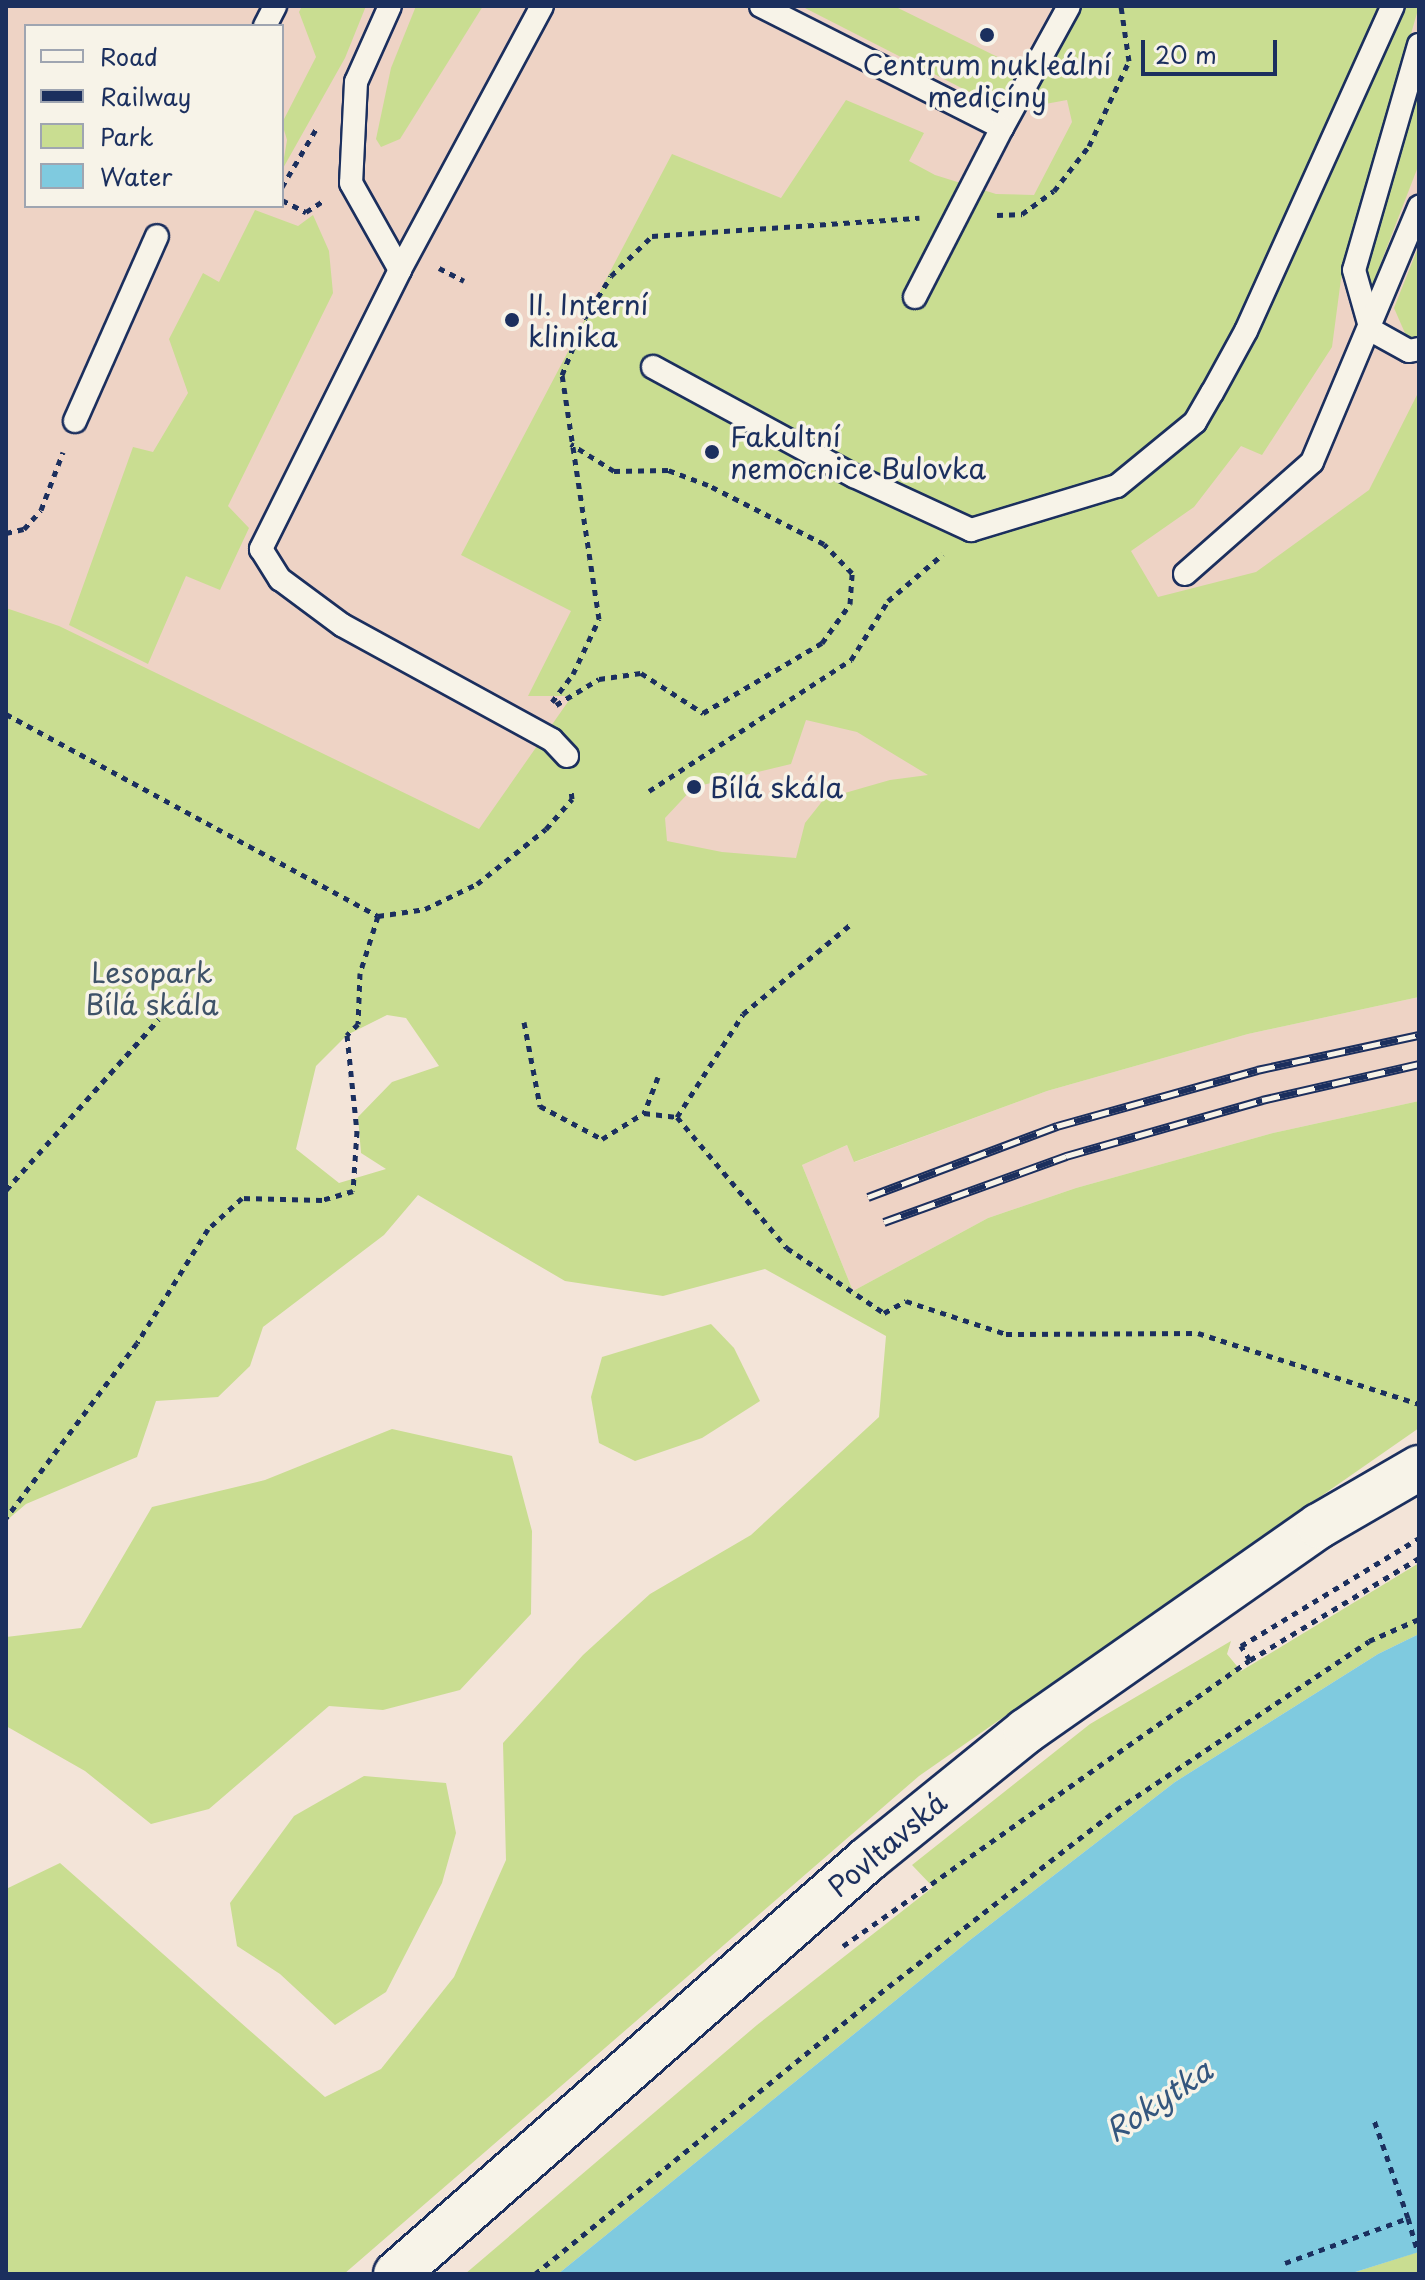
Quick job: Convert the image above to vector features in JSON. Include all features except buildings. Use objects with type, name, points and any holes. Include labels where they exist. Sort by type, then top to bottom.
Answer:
[{"type":"main road","name":"Povltavská","points":[[396,2274],[868,1859],[1026,1731],[1319,1526],[1419,1468]]},
{"type":"lane","points":[[266,24],[275,6]]},
{"type":"lane","points":[[390,6],[356,82],[351,183],[400,270]]},
{"type":"lane","points":[[542,6],[400,270],[261,549],[280,579],[342,625],[552,740],[567,756]]},
{"type":"lane","points":[[761,6],[1002,128]]},
{"type":"lane","points":[[915,297],[1069,6]]},
{"type":"lane","points":[[653,367],[854,476],[971,530],[1117,486],[1195,422],[1246,331],[1393,6]]},
{"type":"lane","points":[[1419,45],[1354,270],[1371,330],[1409,351],[1419,349]]},
{"type":"lane","points":[[1185,574],[1312,462],[1371,330],[1419,207]]},
{"type":"lane","points":[[75,421],[157,236]]},
{"type":"path","points":[[571,444],[614,471],[668,470],[708,485],[824,544],[852,573],[850,604],[822,643],[703,713],[641,673],[599,679],[545,712],[573,674],[599,619],[571,444],[562,375],[585,318],[611,276],[652,236],[1022,214],[1063,180],[1089,146],[1129,61],[1121,6]]},
{"type":"path","points":[[284,201],[306,212]]},
{"type":"path","points":[[448,273],[464,281]]},
{"type":"path","points":[[6,533],[24,529],[41,510],[75,421]]},
{"type":"path","points":[[649,791],[851,660],[888,601],[971,530]]},
{"type":"path","points":[[6,714],[378,916],[425,909],[477,884],[546,829],[572,799],[567,756]]},
{"type":"path","points":[[6,1518],[137,1343],[208,1229],[242,1198],[322,1200],[353,1191],[357,1131],[347,1035],[358,1024],[360,973],[378,916]]},
{"type":"path","points":[[677,1117],[743,1014],[850,925]]},
{"type":"path","points":[[6,1190],[159,1019]]},
{"type":"path","points":[[524,1022],[540,1106],[602,1139],[644,1113],[658,1077]]},
{"type":"path","points":[[644,1113],[677,1117],[787,1248],[884,1313],[906,1301],[1006,1334],[1198,1333],[1419,1404]]},
{"type":"path","points":[[1250,1660],[1241,1646],[1419,1538]]},
{"type":"path","points":[[834,1952],[1250,1660],[1419,1558]]},
{"type":"path","points":[[535,2274],[879,1994],[1116,1810],[1369,1641],[1419,1619]]},
{"type":"path","points":[[1374,2120],[1418,2252]]},
{"type":"path","points":[[1285,2263],[1408,2218]]},
{"type":"shaded area","name":"Fakultní nemocnice Bulovka","points":[[6,6],[1419,6],[1419,981],[1114,1017],[6,698]]},
{"type":"shaded area","points":[[1419,997],[1419,1101],[1273,1133],[1076,1188],[988,1218],[853,1291],[802,1165],[847,1145],[855,1162],[1047,1091],[1248,1034]]},
{"type":"green space","points":[[302,6],[366,6],[345,58],[284,166],[287,140],[284,119],[316,57],[299,12]]},
{"type":"green space","points":[[416,6],[483,6],[400,139],[381,147],[376,139],[391,68]]},
{"type":"green space","points":[[801,6],[894,6],[1020,68],[1007,96],[987,101]]},
{"type":"green space","name":"Lesopark Bílá skála","points":[[1080,6],[1419,6],[1341,279],[1332,347],[1262,455],[1241,446],[1194,507],[1131,551],[1158,597],[1256,572],[1369,490],[1419,391],[1419,997],[1248,1034],[1047,1091],[854,1162],[847,1145],[802,1165],[853,1291],[988,1218],[1076,1188],[1273,1133],[1419,1101],[1419,1428],[919,1776],[344,2274],[6,2274],[6,1889],[60,1863],[325,2097],[381,2069],[454,1977],[506,1860],[503,1743],[583,1655],[650,1594],[751,1535],[879,1417],[886,1336],[765,1269],[663,1296],[565,1281],[418,1195],[384,1235],[263,1327],[250,1366],[218,1397],[156,1401],[137,1457],[26,1504],[6,1521],[6,608],[59,626],[479,829],[572,696],[528,696],[571,611],[461,555],[672,154],[781,198],[846,100],[924,133],[909,161],[935,175],[996,194],[1034,195],[1072,122],[1067,100],[1029,107]],"holes":[[[806,720],[857,732],[928,775],[890,780],[824,799],[805,823],[796,858],[722,852],[667,841],[665,818],[694,787],[791,764]],[[387,1015],[406,1018],[439,1066],[392,1082],[358,1117],[361,1153],[386,1169],[339,1183],[296,1149],[316,1066],[347,1035]]]},
{"type":"green space","points":[[1419,76],[1419,164],[1372,286],[1366,266]]},
{"type":"green space","points":[[255,210],[298,226],[313,215],[329,251],[333,293],[228,506],[249,528],[220,590],[186,576],[148,664],[69,625],[133,447],[153,452],[188,393],[169,339],[203,273],[219,282]]},
{"type":"green space","points":[[1419,245],[1419,365],[1394,308]]},
{"type":"green space","points":[[711,1324],[734,1348],[760,1401],[702,1438],[635,1461],[599,1443],[591,1397],[602,1357]]},
{"type":"green space","points":[[392,1429],[512,1456],[532,1531],[531,1614],[460,1690],[383,1710],[329,1706],[209,1809],[151,1824],[85,1771],[6,1726],[6,1637],[81,1628],[152,1507],[265,1480]]},
{"type":"green space","points":[[1419,1563],[1419,1634],[1378,1654],[1175,1782],[970,1940],[558,2274],[465,2274],[757,2025],[933,1887],[912,1865],[1090,1724],[1231,1641],[1227,1654],[1241,1671]]},
{"type":"green space","points":[[364,1776],[446,1783],[456,1833],[442,1883],[386,1992],[335,2025],[280,1974],[237,1946],[230,1903],[294,1816]]},
{"type":"green space","points":[[1418,2252],[1419,2274],[1349,2274]]},
{"type":"water","name":"Rokytka","points":[[1419,1634],[1419,2252],[1349,2274],[558,2274],[970,1940],[1175,1782],[1378,1654]]},
{"type":"railway","points":[[868,1197],[1057,1126],[1257,1070],[1419,1035]]},
{"type":"railway","points":[[884,1222],[1066,1156],[1262,1100],[1419,1064]]},
{"type":"place","name":"Centrum nukleální medicíny","points":[[987,35]]},
{"type":"place","name":"II. Interní klinika","points":[[512,320]]},
{"type":"place","name":"Fakultní nemocnice Bulovka","points":[[712,452]]},
{"type":"place","name":"Bílá skála","points":[[694,787]]}]
